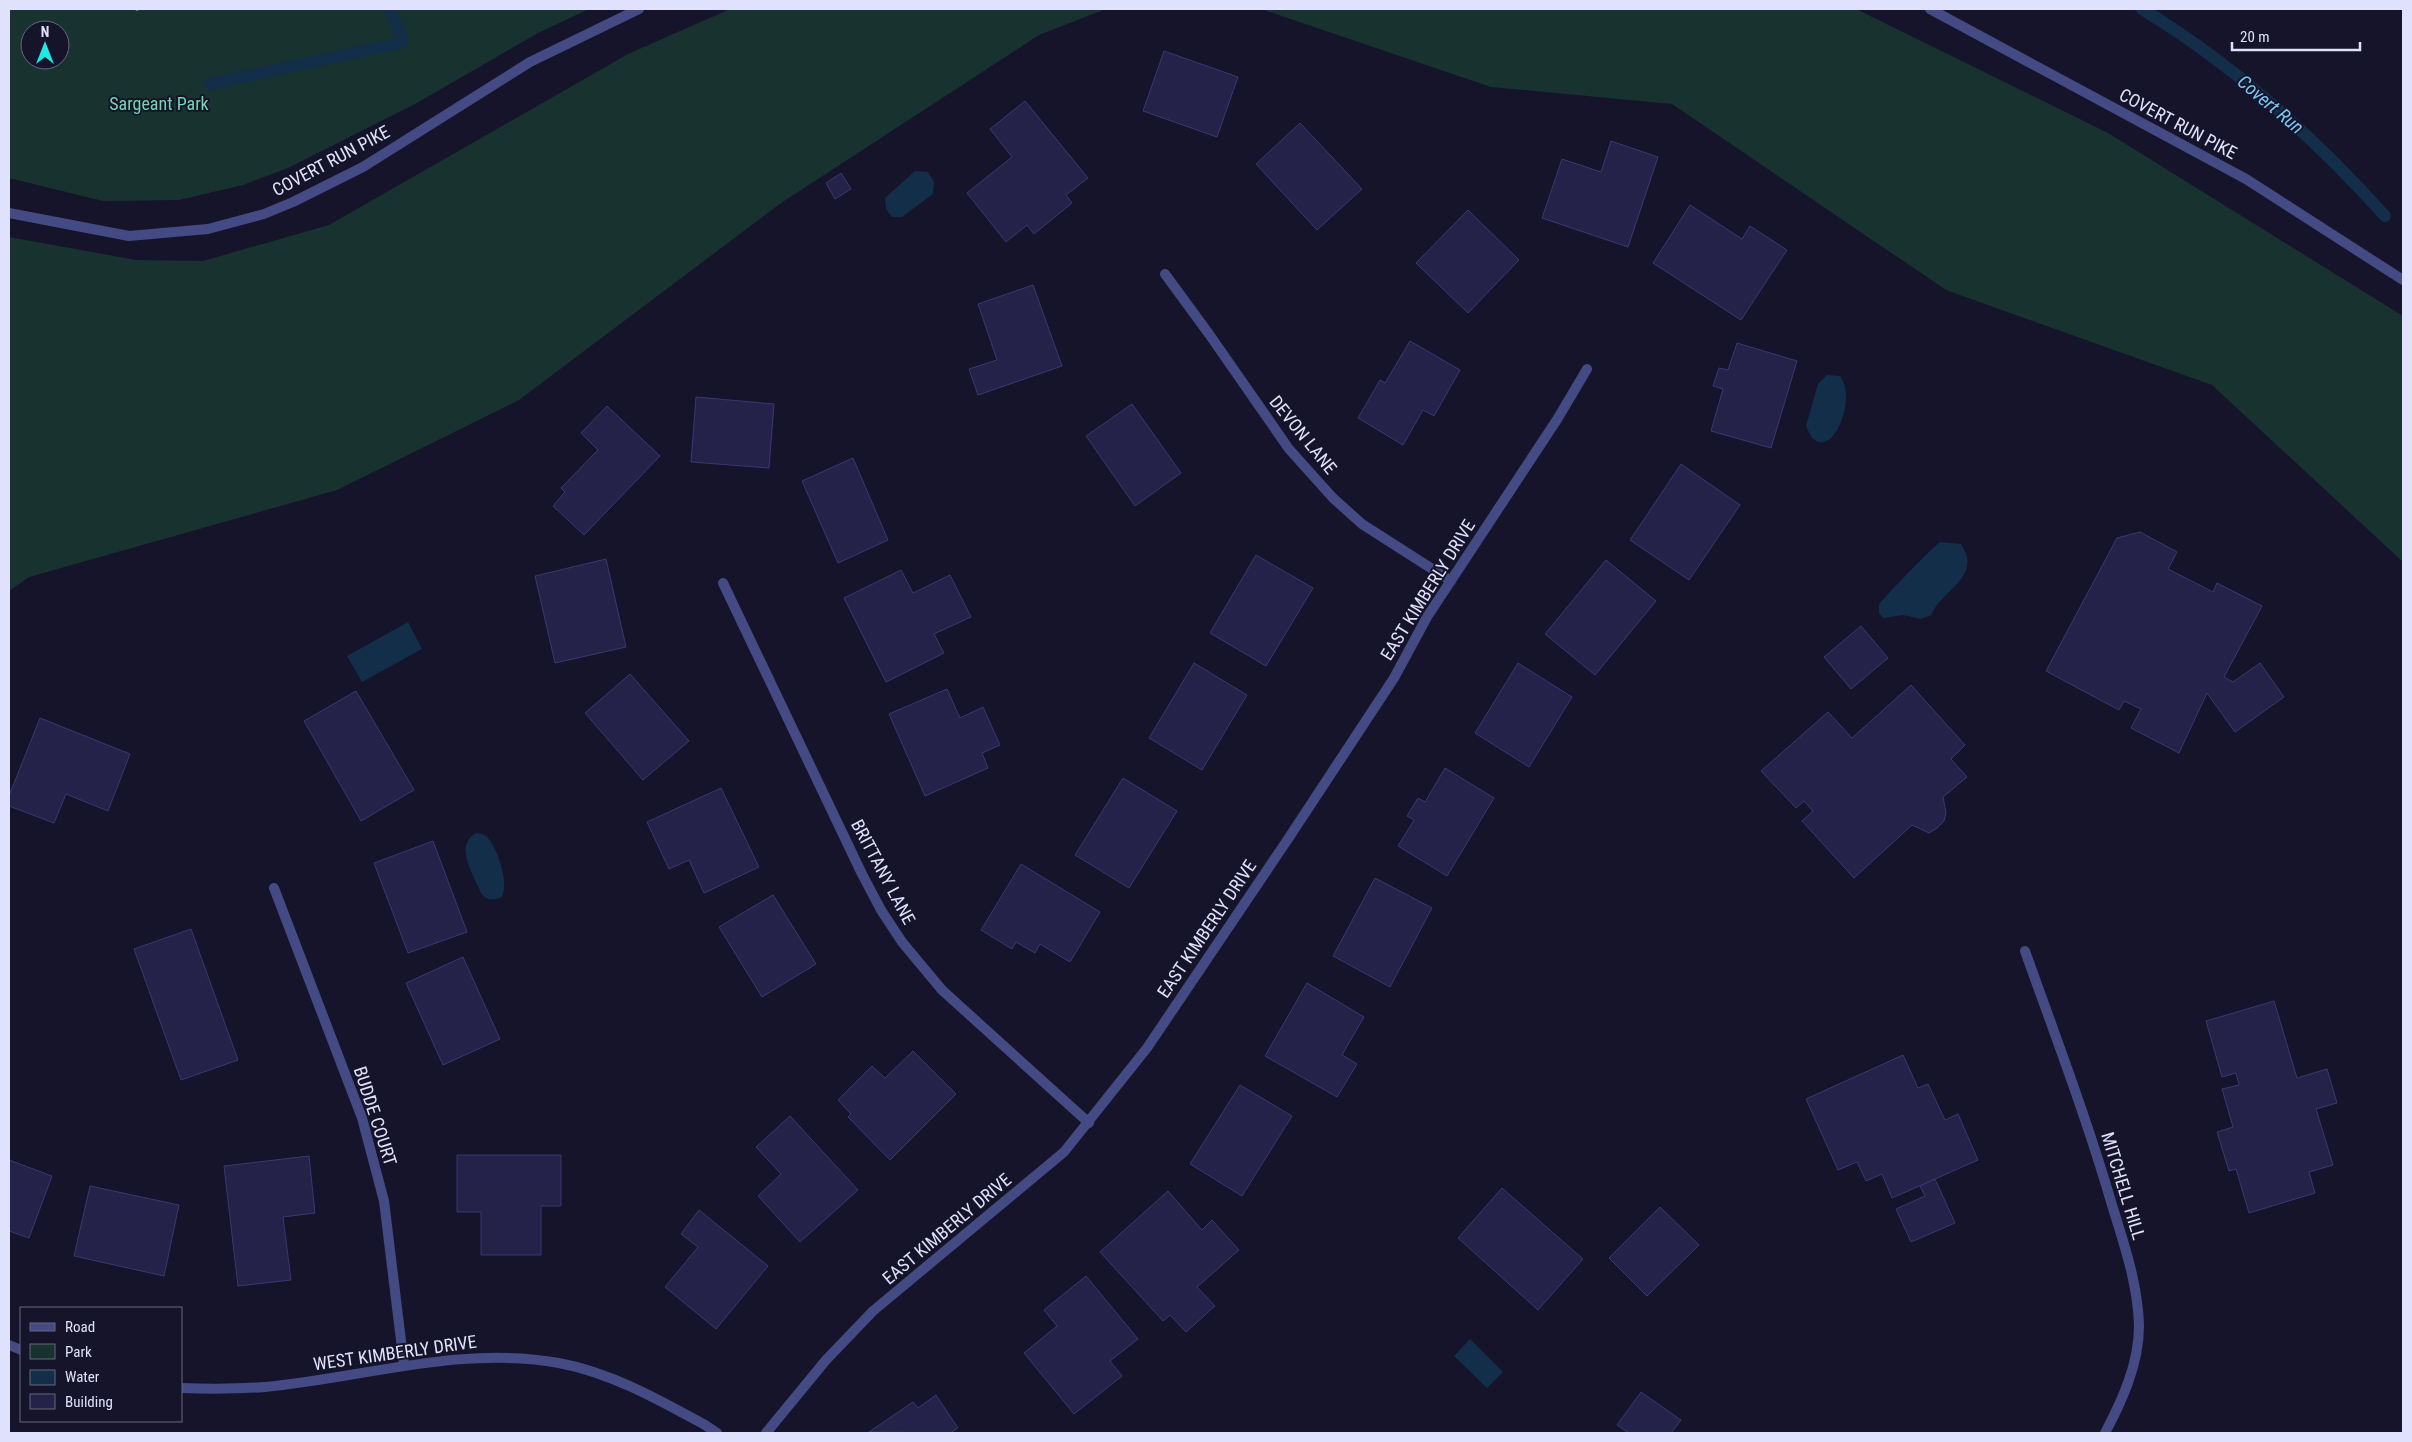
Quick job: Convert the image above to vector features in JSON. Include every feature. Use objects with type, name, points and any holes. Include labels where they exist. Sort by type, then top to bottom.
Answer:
[{"type":"street","name":"COVERT RUN PIKE","points":[[9,213],[129,236],[208,229],[264,214],[293,202],[363,167],[530,62],[639,9]]},
{"type":"street","name":"COVERT RUN PIKE","points":[[1930,9],[2246,178],[2403,280]]},
{"type":"street","name":"DEVON LANE","points":[[1165,274],[1289,449],[1334,498],[1362,524],[1451,581]]},
{"type":"street","name":"EAST KIMBERLY DRIVE","points":[[766,1433],[826,1360],[873,1311],[1064,1152],[1089,1123],[1146,1048],[1288,839],[1394,678],[1427,617],[1558,418],[1587,369]]},
{"type":"street","name":"BRITTANY LANE","points":[[723,583],[862,874],[881,910],[902,942],[942,990],[1089,1123]]},
{"type":"street","name":"BUDDE COURT","points":[[274,888],[362,1118],[384,1201],[404,1365]]},
{"type":"street","name":"MITCHELL HILL","points":[[2025,951],[2102,1170],[2137,1293],[2139,1328],[2132,1367],[2123,1398],[2105,1433]]},
{"type":"street","name":"WEST KIMBERLY DRIVE","points":[[182,1388],[208,1390],[265,1387],[404,1365],[491,1356],[559,1363],[625,1383],[717,1433]]},
{"type":"green space","name":"Sargeant Park","points":[[9,9],[589,9],[538,33],[415,104],[288,168],[243,185],[179,200],[103,201],[9,178]]},
{"type":"green space","points":[[730,9],[1106,9],[1039,35],[781,203],[519,400],[337,490],[29,577],[9,591],[9,237],[136,260],[203,261],[329,225],[628,54]]},
{"type":"green space","points":[[1261,9],[1856,9],[2108,133],[2403,316],[2403,562],[2212,385],[1946,290],[1672,104],[1491,87]]},
{"type":"water","points":[[915,171],[928,172],[934,182],[933,194],[902,217],[892,217],[886,209],[885,198]]},
{"type":"water","points":[[1827,375],[1840,376],[1845,388],[1846,402],[1838,429],[1830,439],[1822,443],[1814,439],[1806,426],[1818,384]]},
{"type":"water","points":[[1940,542],[1961,544],[1967,555],[1967,565],[1959,582],[1944,597],[1931,615],[1921,619],[1903,615],[1883,618],[1879,613],[1879,605]]},
{"type":"water","points":[[408,622],[422,649],[362,682],[347,656]]},
{"type":"water","points":[[476,833],[487,837],[499,858],[504,885],[501,898],[491,899],[484,897],[470,868],[467,860],[466,845]]},
{"type":"water","points":[[1470,1339],[1503,1372],[1487,1388],[1454,1356]]},
{"type":"building","points":[[1164,51],[1238,77],[1217,137],[1143,111]]},
{"type":"building","points":[[1025,101],[1088,178],[1066,195],[1072,203],[1034,234],[1027,225],[1006,242],[967,193],[1012,157],[990,129]]},
{"type":"building","points":[[1300,123],[1362,189],[1317,230],[1256,164]]},
{"type":"building","points":[[1611,141],[1658,157],[1628,247],[1542,218],[1562,159],[1601,172]]},
{"type":"building","points":[[841,173],[851,189],[835,199],[826,183]]},
{"type":"building","points":[[1690,205],[1742,239],[1750,226],[1787,250],[1741,320],[1653,263]]},
{"type":"building","points":[[1468,210],[1519,260],[1468,313],[1416,263]]},
{"type":"building","points":[[1033,285],[1062,366],[978,395],[969,369],[997,360],[978,304]]},
{"type":"building","points":[[1410,341],[1460,370],[1434,416],[1423,410],[1403,445],[1358,418],[1380,380],[1385,383]]},
{"type":"building","points":[[1737,343],[1797,361],[1771,448],[1711,431],[1723,389],[1713,386],[1719,368],[1728,370]]},
{"type":"building","points":[[696,397],[774,404],[769,468],[691,462]]},
{"type":"building","points":[[1132,404],[1181,473],[1135,506],[1086,436]]},
{"type":"building","points":[[607,406],[660,456],[584,535],[553,506],[565,492],[561,488],[598,450],[581,433]]},
{"type":"building","points":[[853,458],[888,540],[838,563],[802,481]]},
{"type":"building","points":[[1681,464],[1740,505],[1689,580],[1630,540]]},
{"type":"building","points":[[2140,532],[2177,552],[2168,569],[2213,592],[2217,583],[2262,606],[2224,677],[2233,682],[2260,663],[2284,697],[2235,732],[2207,693],[2179,753],[2131,728],[2141,709],[2124,701],[2119,710],[2046,671],[2117,538]]},
{"type":"building","points":[[1256,555],[1313,588],[1266,666],[1210,633]]},
{"type":"building","points":[[606,559],[626,647],[555,663],[535,576]]},
{"type":"building","points":[[1606,560],[1656,601],[1595,675],[1545,634]]},
{"type":"building","points":[[901,570],[913,593],[950,575],[971,617],[934,634],[944,653],[886,682],[844,598]]},
{"type":"building","points":[[1861,626],[1888,658],[1851,689],[1824,657]]},
{"type":"building","points":[[1194,663],[1247,695],[1202,770],[1149,738]]},
{"type":"building","points":[[1518,663],[1572,697],[1529,767],[1475,733]]},
{"type":"building","points":[[630,674],[689,741],[643,780],[585,713]]},
{"type":"building","points":[[1911,685],[1965,745],[1951,759],[1967,777],[1943,797],[1946,813],[1944,821],[1937,828],[1929,833],[1912,825],[1854,878],[1802,821],[1813,811],[1804,801],[1796,808],[1761,771],[1828,712],[1852,738]]},
{"type":"building","points":[[947,689],[960,718],[983,707],[1000,745],[982,753],[988,768],[925,796],[889,714]]},
{"type":"building","points":[[356,691],[414,790],[361,821],[304,721]]},
{"type":"building","points":[[40,718],[130,754],[108,811],[66,794],[54,823],[9,806],[9,796]]},
{"type":"building","points":[[1445,768],[1494,798],[1447,876],[1398,846],[1414,820],[1407,816],[1418,798],[1425,802]]},
{"type":"building","points":[[1123,778],[1177,811],[1129,888],[1075,855]]},
{"type":"building","points":[[721,788],[759,867],[704,893],[689,860],[669,869],[647,822]]},
{"type":"building","points":[[433,841],[467,932],[408,953],[374,863]]},
{"type":"building","points":[[1021,864],[1100,912],[1070,962],[1040,944],[1035,953],[1016,942],[1012,949],[981,930]]},
{"type":"building","points":[[1375,878],[1432,908],[1390,987],[1333,956]]},
{"type":"building","points":[[773,895],[816,964],[762,997],[719,927]]},
{"type":"building","points":[[191,929],[238,1060],[181,1080],[134,949]]},
{"type":"building","points":[[463,957],[500,1039],[443,1065],[406,983]]},
{"type":"building","points":[[1307,983],[1364,1017],[1342,1055],[1357,1064],[1337,1097],[1265,1056]]},
{"type":"building","points":[[2274,1001],[2297,1078],[2327,1069],[2337,1103],[2316,1109],[2333,1165],[2309,1172],[2315,1193],[2249,1213],[2236,1169],[2229,1171],[2217,1132],[2233,1127],[2222,1089],[2239,1085],[2236,1073],[2222,1077],[2206,1021]]},
{"type":"building","points":[[913,1051],[956,1094],[890,1160],[848,1117],[851,1114],[838,1100],[872,1066],[885,1078]]},
{"type":"building","points":[[1903,1055],[1918,1088],[1928,1084],[1945,1120],[1958,1114],[1978,1160],[1892,1198],[1882,1174],[1866,1181],[1857,1162],[1838,1170],[1806,1099]]},
{"type":"building","points":[[1240,1085],[1292,1116],[1242,1196],[1190,1164]]},
{"type":"building","points":[[790,1116],[858,1190],[800,1242],[758,1196],[781,1174],[756,1147]]},
{"type":"building","points":[[457,1155],[561,1155],[561,1206],[541,1206],[541,1255],[481,1255],[481,1212],[457,1212]]},
{"type":"building","points":[[309,1156],[315,1213],[283,1217],[291,1280],[238,1286],[224,1166]]},
{"type":"building","points":[[9,1160],[52,1176],[29,1238],[9,1231]]},
{"type":"building","points":[[1935,1179],[1955,1223],[1911,1242],[1896,1209],[1925,1196],[1920,1186]]},
{"type":"building","points":[[90,1186],[179,1205],[164,1276],[74,1256]]},
{"type":"building","points":[[1502,1188],[1583,1259],[1538,1310],[1458,1238]]},
{"type":"building","points":[[1168,1191],[1202,1230],[1212,1220],[1239,1250],[1197,1287],[1215,1306],[1186,1332],[1170,1315],[1163,1321],[1100,1252]]},
{"type":"building","points":[[1660,1207],[1699,1245],[1647,1296],[1609,1258]]},
{"type":"building","points":[[699,1210],[768,1266],[716,1329],[665,1287],[698,1247],[681,1234]]},
{"type":"building","points":[[1086,1276],[1138,1339],[1110,1361],[1122,1376],[1074,1414],[1024,1353],[1057,1326],[1044,1310]]},
{"type":"building","points":[[1641,1392],[1681,1420],[1671,1433],[1629,1433],[1617,1425]]},
{"type":"building","points":[[936,1395],[958,1428],[950,1433],[869,1432],[913,1402],[918,1408]]},
{"type":"waterway","points":[[210,84],[401,43],[402,38],[390,9]]},
{"type":"waterway","name":"Covert Run","points":[[2142,9],[2209,54],[2271,104],[2330,158],[2385,216]]}]
